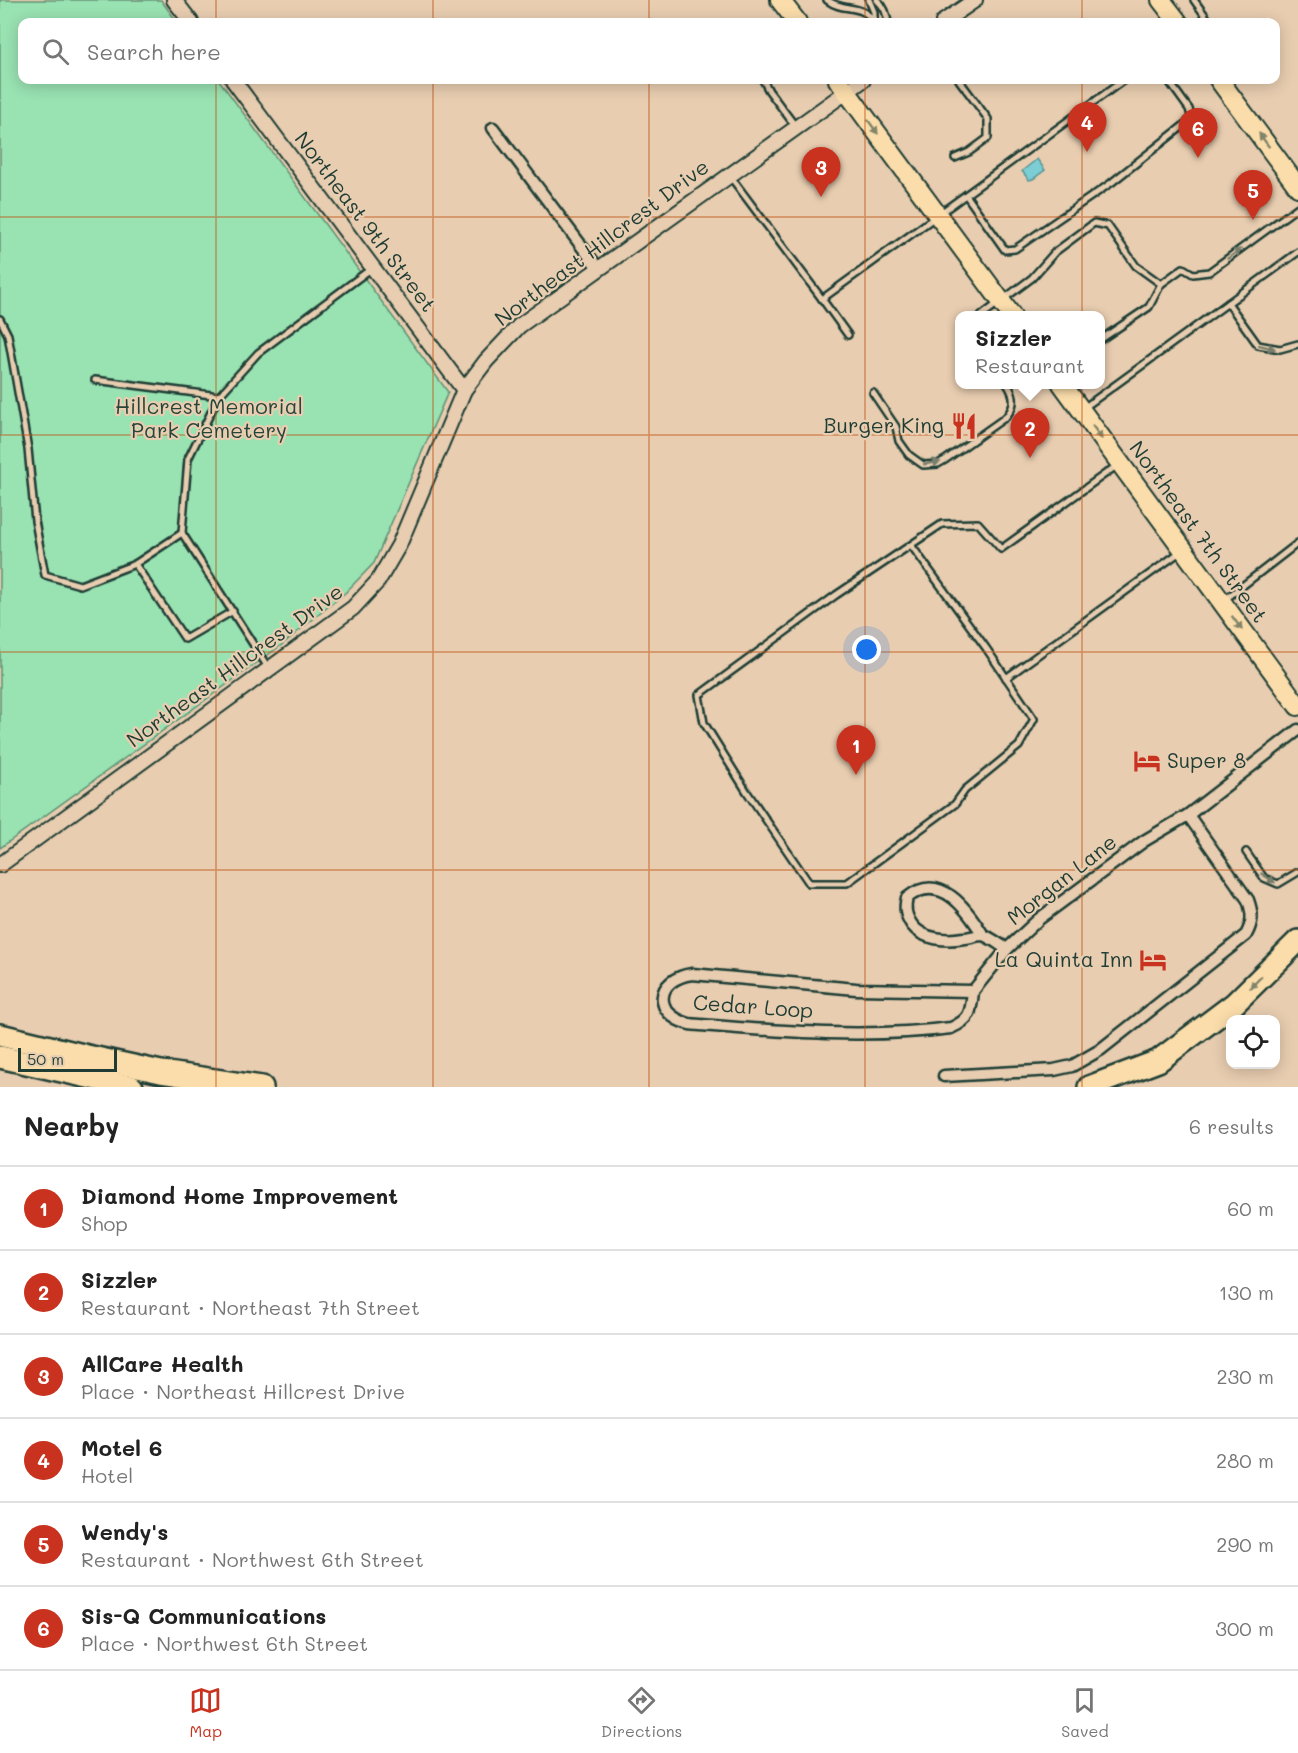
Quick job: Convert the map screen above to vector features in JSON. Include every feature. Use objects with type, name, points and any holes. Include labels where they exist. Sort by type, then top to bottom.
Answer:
[{"type":"highway","points":[[781,0],[794,18]]},
{"type":"highway","points":[[1161,0],[1175,18]]},
{"type":"highway","points":[[1222,84],[1293,176]]},
{"type":"highway","points":[[843,85],[1009,311]]},
{"type":"highway","name":"Northeast 7th Street","points":[[1066,389],[1298,706]]},
{"type":"highway","points":[[1089,1087],[1158,1061],[1234,1004],[1298,941]]},
{"type":"highway","points":[[0,1035],[150,1070],[262,1087]]},
{"type":"highway","points":[[0,1057],[132,1087]]},
{"type":"street","points":[[174,0],[187,18]]},
{"type":"street","points":[[949,18],[975,0]]},
{"type":"street","name":"Northeast 9th Street","points":[[236,84],[464,390]]},
{"type":"street","name":"Northeast Hillcrest Drive","points":[[0,865],[353,608],[378,581],[399,545],[464,390],[486,361],[519,326],[796,127],[843,85]]},
{"type":"street","points":[[494,128],[598,268]]},
{"type":"street","name":"Morgan Lane","points":[[973,992],[1008,949],[1039,919],[1157,832],[1188,815],[1298,730]]},
{"type":"street","points":[[944,1076],[1054,1070],[1072,1066],[1100,1050],[1237,945],[1252,924],[1252,911],[1248,900],[1188,815]]},
{"type":"street","points":[[983,935],[939,939],[923,934],[915,929],[906,914],[907,898],[922,889],[943,892],[961,904],[983,935],[1008,949]]},
{"type":"street","name":"Cedar Loop","points":[[692,974],[856,990],[973,992],[972,1007],[968,1016],[962,1023],[951,1028],[860,1033],[777,1031],[689,1024],[671,1016],[665,1010],[663,1002],[668,984],[675,978],[692,974]]},
{"type":"lane","points":[[827,0],[834,5],[859,9],[871,18]]},
{"type":"lane","points":[[869,0],[874,18]]},
{"type":"lane","points":[[877,0],[883,5],[887,18]]},
{"type":"lane","points":[[1194,0],[1207,18]]},
{"type":"lane","points":[[766,84],[796,127]]},
{"type":"lane","points":[[955,158],[969,153],[988,138],[988,119],[962,84]]},
{"type":"lane","points":[[822,299],[1119,84]]},
{"type":"lane","points":[[966,195],[1005,250],[1015,249],[1111,183],[1188,122],[1191,116],[1189,109],[1171,84]]},
{"type":"lane","points":[[729,174],[848,335]]},
{"type":"lane","points":[[1105,337],[1149,307],[1161,284],[1184,268],[1193,274],[1209,272],[1298,207]]},
{"type":"lane","points":[[986,311],[1032,278],[1055,252],[1094,224],[1108,226],[1136,266],[1161,284]]},
{"type":"lane","points":[[1081,410],[1298,252]]},
{"type":"lane","points":[[269,669],[182,533],[188,459],[219,396],[258,353],[372,268]]},
{"type":"lane","points":[[1228,303],[1260,346],[1280,349],[1298,344]]},
{"type":"lane","points":[[0,319],[8,335],[28,449],[35,521],[45,575],[80,585],[135,564],[182,533]]},
{"type":"lane","points":[[95,380],[219,396]]},
{"type":"lane","points":[[873,393],[896,427],[899,441],[917,462],[923,465],[938,464],[1006,417],[1012,410],[1014,400],[1009,389]]},
{"type":"lane","points":[[911,545],[1034,719],[1019,746],[965,790],[955,804],[847,883],[809,883],[747,792],[704,723],[699,695],[836,595],[942,524],[978,523],[1001,549],[1120,463]]},
{"type":"lane","points":[[1222,602],[1298,543]]},
{"type":"lane","points":[[1006,678],[1183,549]]},
{"type":"lane","points":[[135,564],[185,639],[232,611]]},
{"type":"lane","points":[[1246,852],[1264,878],[1278,884],[1298,872]]},
{"type":"green space","name":"Hillcrest Memorial Park Cemetery","points":[[0,0],[161,0],[174,18],[18,18],[18,84],[222,84],[448,392],[374,563],[346,592],[283,644],[0,848]]},
{"type":"water","points":[[1037,159],[1045,170],[1029,180],[1022,171]]},
{"type":"place","name":"Motel 6","points":[[1087,152]]},
{"type":"place","name":"Sis-Q Communications","points":[[1198,158]]},
{"type":"place","name":"AllCare Health","points":[[821,197]]},
{"type":"place","name":"Wendy's","points":[[1253,220]]},
{"type":"place","name":"Burger King","points":[[964,426]]},
{"type":"place","name":"Sizzler","points":[[1030,458]]},
{"type":"place","name":"Super 8","points":[[1147,761]]},
{"type":"place","name":"Diamond Home Improvement","points":[[856,775]]},
{"type":"place","name":"La Quinta Inn","points":[[1153,960]]}]
